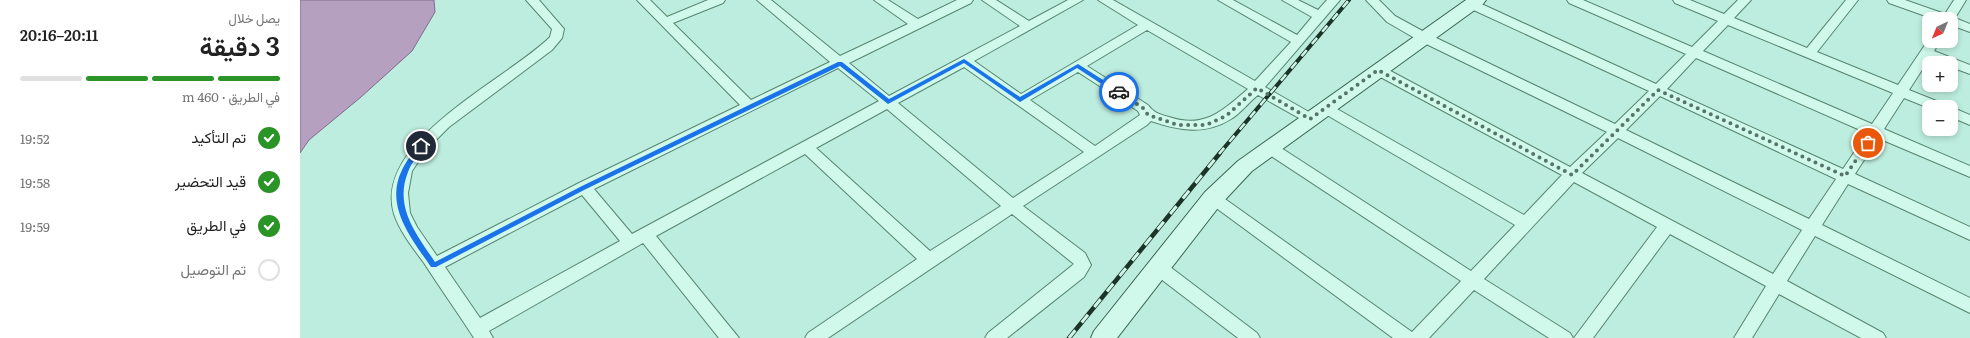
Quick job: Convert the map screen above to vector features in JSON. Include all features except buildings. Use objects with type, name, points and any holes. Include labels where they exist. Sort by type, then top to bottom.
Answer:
[{"type":"main road","points":[[1103,338],[1213,198],[1245,166],[1474,2]]},
{"type":"street","points":[[532,0],[558,29],[556,38],[547,47],[444,124],[421,146],[405,171],[400,193],[402,213],[410,230],[480,334],[630,242],[1077,0]]},
{"type":"street","points":[[643,0],[750,107]]},
{"type":"street","points":[[665,22],[719,0]]},
{"type":"street","points":[[763,0],[1012,206],[1079,258],[1083,265],[1078,272],[994,338]]},
{"type":"street","points":[[880,0],[917,24]]},
{"type":"street","points":[[434,266],[584,187],[966,0]]},
{"type":"street","points":[[988,0],[1029,26]]},
{"type":"street","points":[[1104,0],[1257,88],[1318,114],[1526,224]]},
{"type":"street","points":[[1224,0],[1299,41]]},
{"type":"street","points":[[1288,0],[1320,16]]},
{"type":"street","points":[[1078,66],[1143,108],[1148,115],[1178,125],[1206,125],[1226,116],[1257,88],[1334,0]]},
{"type":"street","points":[[1573,0],[1970,172]]},
{"type":"street","points":[[1679,0],[1922,100]]},
{"type":"street","points":[[1418,338],[1572,175],[1658,90],[1693,52],[1745,0]]},
{"type":"street","points":[[1810,54],[1852,0]]},
{"type":"street","points":[[1893,0],[1927,12]]},
{"type":"street","points":[[1952,12],[1960,0]]},
{"type":"street","points":[[1374,1],[1391,19],[1424,37],[1812,226],[1970,306]]},
{"type":"street","points":[[1474,2],[1658,90],[1970,234]]},
{"type":"street","points":[[1958,24],[1970,28]]},
{"type":"street","points":[[1020,100],[1147,25]]},
{"type":"street","points":[[1743,338],[1812,226],[1876,132],[1929,48]]},
{"type":"street","points":[[1932,48],[1970,70]]},
{"type":"street","points":[[964,60],[1095,153]]},
{"type":"street","points":[[1378,70],[1877,338]]},
{"type":"street","points":[[814,338],[929,260],[1142,122],[1148,115]]},
{"type":"street","points":[[1958,115],[1970,120]]},
{"type":"street","points":[[806,147],[929,260]]},
{"type":"street","points":[[1270,148],[1472,280],[1564,338]]},
{"type":"street","points":[[584,187],[630,242]]},
{"type":"street","points":[[1213,198],[1407,338]]},
{"type":"street","points":[[1583,338],[1667,226]]},
{"type":"street","points":[[645,234],[730,338]]},
{"type":"street","points":[[1159,268],[1251,338]]},
{"type":"shaded area","points":[[300,0],[434,0],[435,12],[412,51],[361,97],[309,140],[300,153]]},
{"type":"railway","points":[[1219,154],[1349,0]]},
{"type":"railway","points":[[1069,338],[1220,153]]},
{"type":"way so far","points":[[1119,92],[1143,108],[1148,115],[1178,125],[1206,125],[1226,116],[1257,88],[1310,119],[1378,70],[1572,175],[1658,90],[1845,176],[1868,143]]},
{"type":"route","points":[[421,146],[405,171],[400,193],[402,213],[410,230],[434,266],[584,187],[840,63],[888,102],[964,60],[1020,100],[1078,66],[1119,92]]}]
